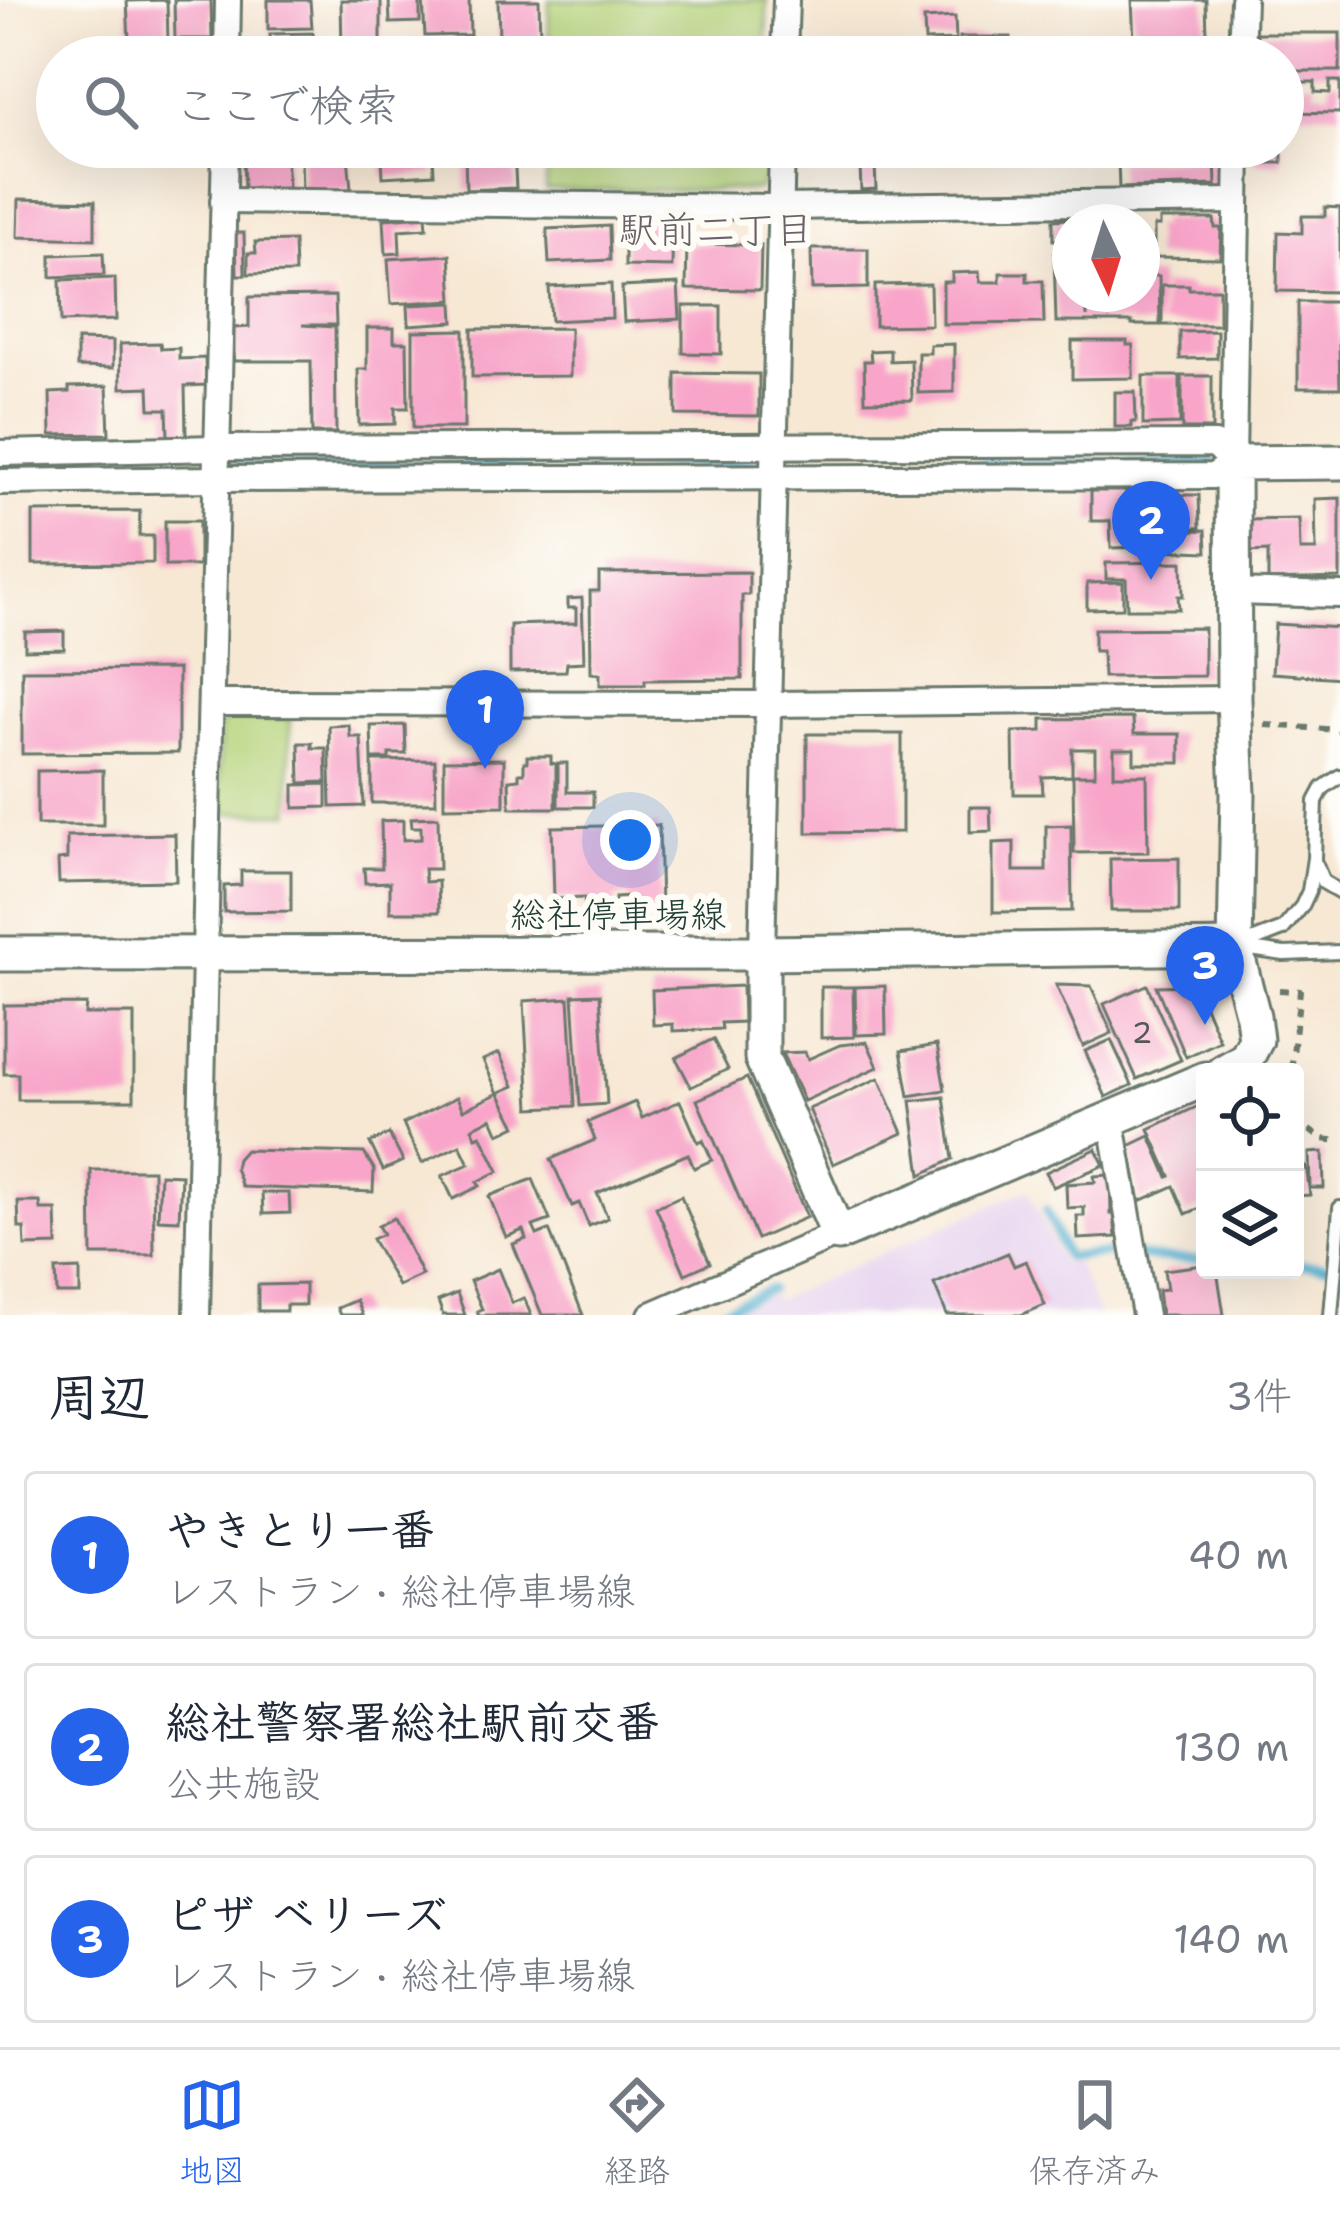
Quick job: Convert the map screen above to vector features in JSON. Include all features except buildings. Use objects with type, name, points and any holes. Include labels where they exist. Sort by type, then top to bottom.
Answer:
[{"type":"street","points":[[227,36],[228,0]]},
{"type":"street","points":[[785,36],[786,0]]},
{"type":"street","points":[[1242,36],[1243,0]]},
{"type":"street","points":[[197,1315],[224,168]]},
{"type":"street","points":[[781,168],[762,1058],[838,1234]]},
{"type":"street","points":[[1238,168],[1233,463],[1238,794],[1235,947],[1256,1040],[1239,1063]]},
{"type":"street","points":[[223,202],[780,206],[1237,201]]},
{"type":"street","points":[[0,453],[1215,444],[1233,463]]},
{"type":"street","points":[[0,482],[1213,476],[1233,463],[1340,462]]},
{"type":"street","points":[[1233,592],[1340,595]]},
{"type":"street","points":[[212,703],[1234,699]]},
{"type":"street","name":"総社停車場線","points":[[0,954],[1235,947]]},
{"type":"street","points":[[650,1315],[1196,1083]]},
{"type":"street","points":[[1111,1117],[1145,1315]]},
{"type":"lane","points":[[1235,947],[1282,929],[1297,913],[1309,891],[1316,801],[1328,782],[1340,776]]},
{"type":"lane","points":[[1314,858],[1323,882],[1340,892]]},
{"type":"lane","points":[[1235,947],[1284,954],[1340,952]]},
{"type":"lane","points":[[1331,1315],[1340,1208]]},
{"type":"path","points":[[1262,725],[1340,730]]},
{"type":"path","points":[[1279,990],[1300,991],[1292,1063]]},
{"type":"path","points":[[1304,1126],[1321,1139],[1340,1141]]},
{"type":"shaded area","points":[[1028,1190],[1062,1264],[1076,1262],[1099,1315],[725,1315],[772,1294],[776,1300]]},
{"type":"green space","points":[[549,0],[767,0],[766,36],[548,36]]},
{"type":"green space","points":[[547,168],[764,168],[764,183],[757,190],[546,190]]},
{"type":"green space","points":[[230,718],[290,718],[290,813],[220,813],[220,727]]},
{"type":"waterway","points":[[232,466],[756,463]]},
{"type":"waterway","points":[[792,463],[1212,463]]},
{"type":"waterway","points":[[19,467],[197,466]]},
{"type":"waterway","points":[[1046,1210],[1066,1257],[1123,1252],[1196,1260]]},
{"type":"waterway","points":[[1304,1264],[1340,1266]]},
{"type":"waterway","points":[[710,1315],[770,1289]]},
{"type":"place","name":"総社警察署総社駅前交番","points":[[1151,580]]},
{"type":"place","name":"やきとり一番","points":[[485,769]]},
{"type":"place","name":"ピザ ベリーズ","points":[[1205,1025]]},
{"type":"district","name":"駅前二丁目","points":[[716,229]]}]
